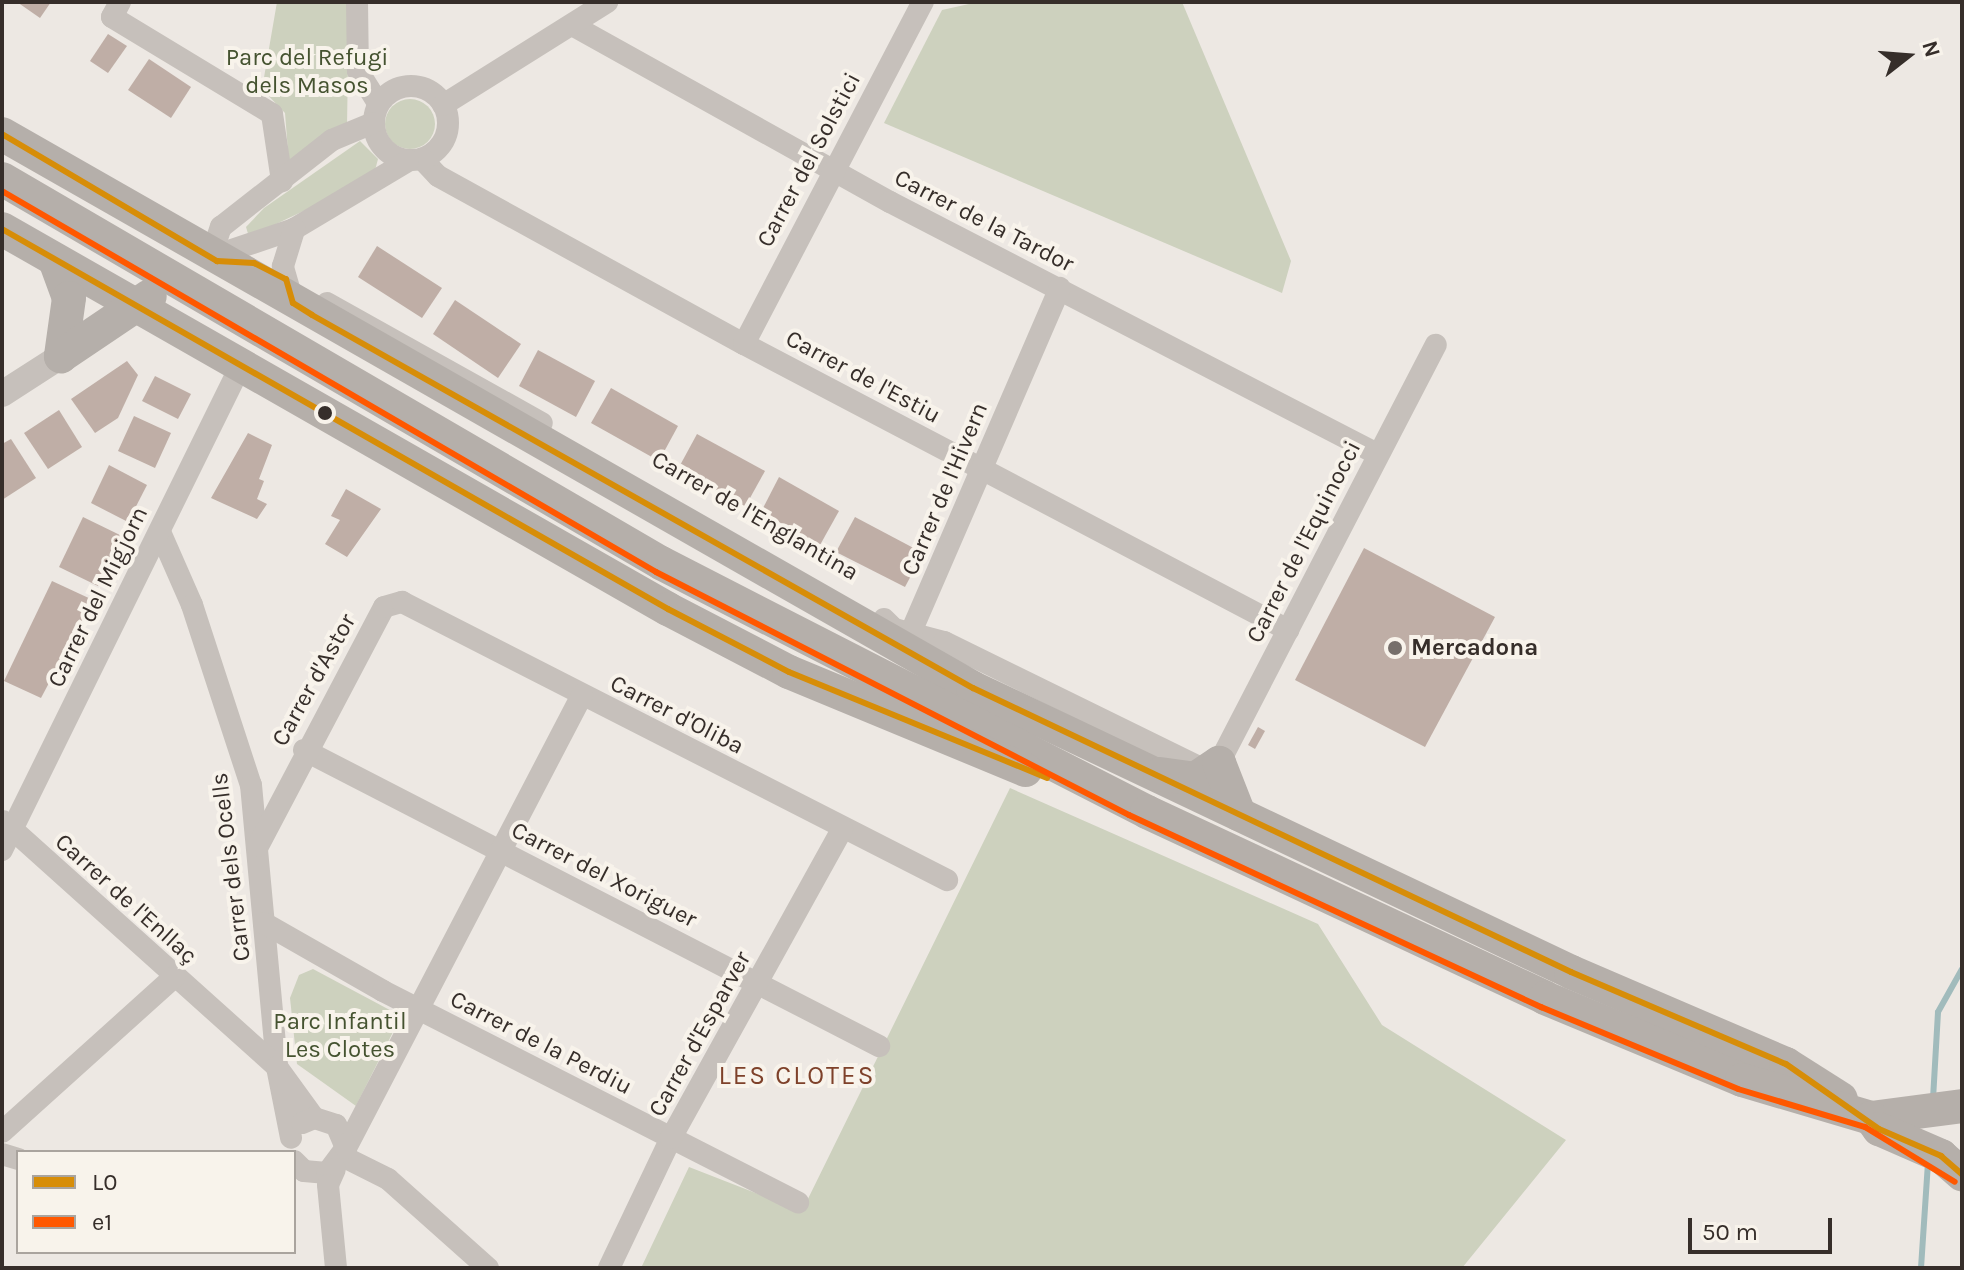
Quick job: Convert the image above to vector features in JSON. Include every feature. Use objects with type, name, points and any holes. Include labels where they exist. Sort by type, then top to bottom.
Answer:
[{"type":"main road","points":[[2,134],[205,260],[290,294],[973,688],[1571,972],[1786,1064],[1879,1129],[1931,1150],[1962,1174]]},
{"type":"main road","points":[[2,179],[661,563],[1120,798],[1545,998],[1742,1080],[1864,1116],[1962,1106]]},
{"type":"main road","points":[[2,229],[55,260],[141,303],[240,367],[789,672],[1087,793],[1120,798]]},
{"type":"main road","points":[[55,260],[69,298],[65,353]]},
{"type":"main road","points":[[65,353],[205,260]]},
{"type":"main road","points":[[65,353],[93,348],[134,327],[180,330]]},
{"type":"main road","points":[[1140,769],[1195,779],[1213,767],[1239,814]]},
{"type":"street","points":[[120,2],[112,17],[272,114],[282,181]]},
{"type":"street","points":[[357,2],[358,71],[376,114],[383,148],[415,160]]},
{"type":"street","points":[[443,105],[607,2]]},
{"type":"street","name":"Carrer del Solstici","points":[[744,344],[831,171],[923,2]]},
{"type":"street","name":"Carrer de la Tardor","points":[[572,25],[831,171],[1377,454]]},
{"type":"street","points":[[408,86],[433,93],[443,105],[447,133],[415,160],[294,229],[205,260],[221,227],[332,140],[376,114],[408,86]]},
{"type":"street","name":"Carrer de l'Estiu","points":[[415,160],[438,176],[744,344],[1288,630]]},
{"type":"street","points":[[290,294],[285,252],[294,229]]},
{"type":"street","name":"Carrer de l'Hivern","points":[[911,632],[1060,288]]},
{"type":"street","name":"Carrer de l'Englantina","points":[[290,294],[374,325],[894,629],[911,632],[1213,767]]},
{"type":"street","name":"Carrer de l'Equinocci","points":[[1213,767],[1436,345]]},
{"type":"street","points":[[2,394],[65,353]]},
{"type":"street","name":"Carrer del Migjorn","points":[[6,834],[240,367]]},
{"type":"street","name":"Carrer dels Ocells","points":[[160,532],[245,761],[258,846],[277,1067],[291,1145]]},
{"type":"street","name":"Carrer d'Oliba","points":[[384,607],[402,602],[947,880]]},
{"type":"street","name":"Carrer d'Astor","points":[[258,846],[304,750],[384,607]]},
{"type":"street","points":[[911,632],[973,688]]},
{"type":"street","points":[[336,1268],[330,1238],[328,1185],[582,695]]},
{"type":"street","name":"Carrer del Xoriguer","points":[[304,750],[879,1046]]},
{"type":"street","name":"Carrer d'Astor","points":[[245,761],[265,776],[291,777]]},
{"type":"street","name":"Carrer d'Esparver","points":[[609,1268],[671,1138],[842,829]]},
{"type":"street","name":"Carrer de l'Enllaç","points":[[6,834],[277,1067],[325,1122],[342,1158]]},
{"type":"street","name":"Carrer de la Perdiu","points":[[264,923],[419,1009],[798,1202]]},
{"type":"street","points":[[2,1132],[174,977]]},
{"type":"street","points":[[291,1145],[325,1122],[365,1116]]},
{"type":"street","points":[[296,1162],[316,1175],[342,1158]]},
{"type":"street","points":[[342,1158],[388,1179],[488,1268]]},
{"type":"green space","name":"Parc del Refugi dels Masos","points":[[277,2],[349,2],[347,126],[289,164],[285,113],[262,89]]},
{"type":"green space","points":[[978,2],[1182,2],[1291,261],[1282,293],[884,123],[942,10]]},
{"type":"green space","points":[[410,99],[428,106],[435,124],[428,142],[410,149],[392,142],[385,124],[392,106]]},
{"type":"green space","points":[[360,141],[378,159],[373,178],[249,237],[246,227],[264,208]]},
{"type":"green space","points":[[1010,788],[1318,924],[1382,1025],[1566,1140],[1462,1268],[641,1268],[689,1167],[802,1211]]},
{"type":"green space","name":"Parc Infantil Les Clotes","points":[[313,969],[401,1016],[356,1106],[297,1064],[290,998],[299,975]]},
{"type":"building","points":[[17,2],[51,2],[40,18]]},
{"type":"building","points":[[108,34],[127,46],[108,73],[90,61]]},
{"type":"building","points":[[149,59],[191,87],[171,118],[128,90]]},
{"type":"building","points":[[377,246],[442,288],[422,318],[358,277]]},
{"type":"building","points":[[455,300],[521,344],[498,378],[433,334]]},
{"type":"building","points":[[538,350],[595,381],[576,417],[519,386]]},
{"type":"building","points":[[127,361],[138,375],[118,418],[95,433],[71,399]]},
{"type":"building","points":[[155,376],[191,394],[178,419],[142,401]]},
{"type":"building","points":[[611,388],[678,426],[659,461],[591,423]]},
{"type":"building","points":[[59,410],[82,447],[48,469],[24,433]]},
{"type":"building","points":[[134,416],[171,433],[155,468],[118,451]]},
{"type":"building","points":[[248,433],[272,445],[259,479],[264,481],[257,499],[267,504],[257,519],[211,498]]},
{"type":"building","points":[[697,434],[765,471],[745,507],[678,469]]},
{"type":"building","points":[[11,439],[36,478],[2,500],[2,444]]},
{"type":"building","points":[[109,465],[147,485],[128,522],[91,503]]},
{"type":"building","points":[[779,477],[839,511],[820,545],[761,512]]},
{"type":"building","points":[[346,489],[381,509],[347,557],[325,544],[340,520],[331,516]]},
{"type":"building","points":[[83,517],[122,536],[98,586],[59,567]]},
{"type":"building","points":[[855,517],[923,553],[905,587],[836,552]]},
{"type":"building","name":"Mercadona","points":[[1364,548],[1495,617],[1425,747],[1295,680]]},
{"type":"building","points":[[52,581],[93,600],[41,698],[4,681]]},
{"type":"building","points":[[1258,727],[1265,731],[1255,749],[1248,745]]},
{"type":"waterway","points":[[1933,1099],[1938,1012],[1962,969]]},
{"type":"waterway","points":[[1921,1268],[1928,1162]]},
{"type":"transit line","name":"L0","points":[[2,134],[217,261],[254,263],[286,279],[293,303],[312,315],[973,688],[1571,972],[1786,1064],[1879,1129],[1941,1156],[1962,1174]]},
{"type":"transit line","name":"e1","points":[[2,191],[656,572],[1129,815],[1541,1007],[1738,1089],[1865,1127],[1955,1182]]},
{"type":"transit line","name":"L0","points":[[2,229],[668,609],[789,672],[1047,778]]},
{"type":"place","name":"Mercadona","points":[[1395,648]]},
{"type":"district","name":"LES CLOTES","points":[[797,1076]]}]
